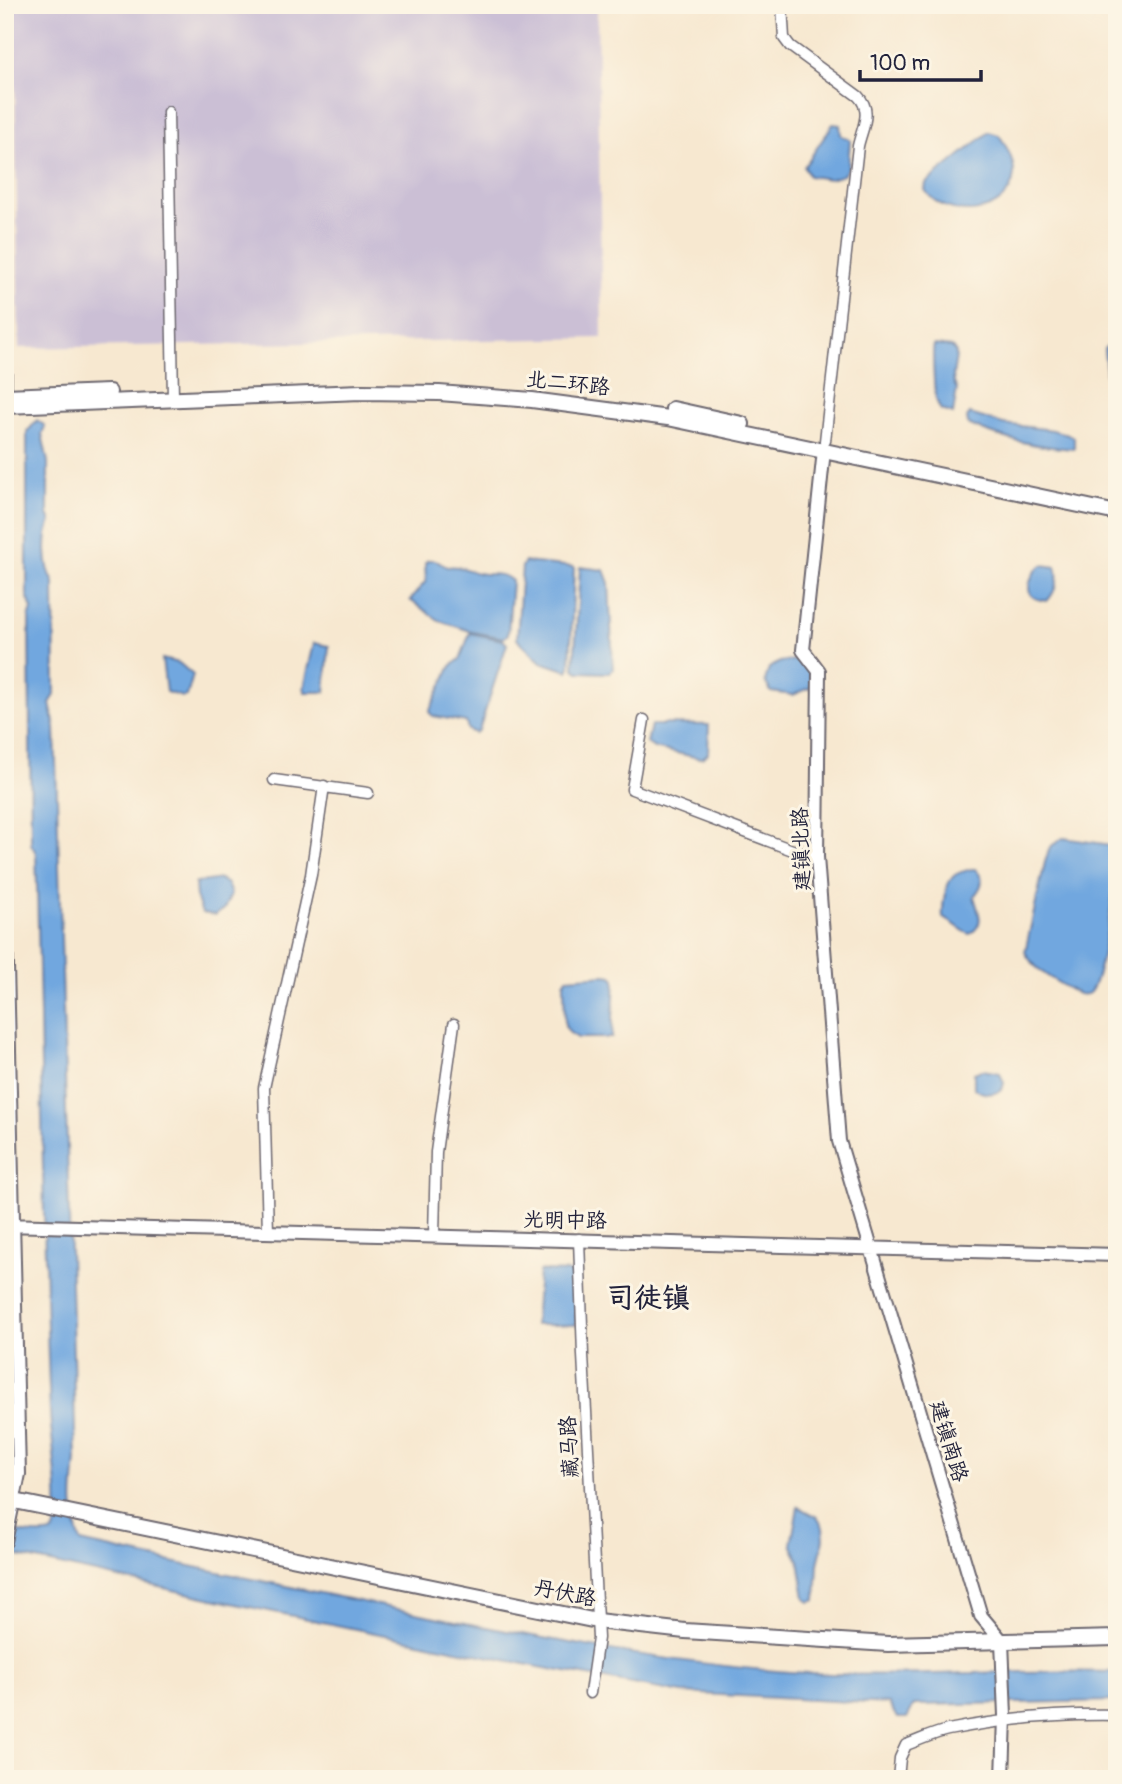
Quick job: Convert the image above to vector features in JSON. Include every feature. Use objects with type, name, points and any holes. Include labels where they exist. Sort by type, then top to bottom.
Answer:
[{"type":"main road","name":"北二环路","points":[[5,396],[361,392],[439,393],[519,399],[668,418],[1117,503]]},
{"type":"main road","name":"北二环路","points":[[5,406],[173,393]]},
{"type":"main road","name":"北二环路","points":[[825,446],[1117,513]]},
{"type":"main road","name":"丹伏路","points":[[10,1500],[597,1621],[724,1634],[888,1644],[1117,1638]]},
{"type":"street","points":[[782,5],[784,38],[790,46],[858,96],[867,111],[858,146],[825,446]]},
{"type":"street","points":[[5,75],[5,396]]},
{"type":"street","points":[[168,111],[173,393]]},
{"type":"street","name":"建镇北路","points":[[825,446],[803,650],[819,671],[817,857],[839,1141],[870,1248]]},
{"type":"street","points":[[644,720],[632,789],[817,857]]},
{"type":"street","points":[[274,780],[368,793]]},
{"type":"street","points":[[268,1232],[264,1088],[311,875],[324,786]]},
{"type":"street","points":[[5,881],[9,1225],[19,1474],[10,1500],[5,1542]]},
{"type":"street","points":[[434,1236],[436,1152],[454,1024]]},
{"type":"street","name":"光明中路","points":[[9,1225],[1117,1255]]},
{"type":"street","name":"藏马路","points":[[579,1239],[597,1621],[591,1690]]},
{"type":"street","name":"建镇南路","points":[[870,1248],[981,1616],[1002,1641]]},
{"type":"street","points":[[1002,1641],[1005,1718],[1003,1779]]},
{"type":"street","points":[[898,1779],[900,1758],[906,1745],[946,1731],[1005,1718],[1117,1715]]},
{"type":"shaded area","points":[[14,5],[597,5],[602,338],[19,348]]},
{"type":"water","points":[[833,124],[840,125],[841,135],[850,140],[848,168],[843,175],[830,179],[809,176],[804,167]]},
{"type":"water","points":[[989,132],[999,135],[1012,159],[1014,175],[1010,190],[1001,200],[975,211],[947,207],[934,200],[925,190],[926,183]]},
{"type":"water","points":[[934,345],[952,347],[956,353],[953,376],[957,389],[953,414],[941,410],[936,400]]},
{"type":"water","points":[[1107,346],[1117,348],[1117,418],[1112,409],[1104,407],[1111,387],[1107,378],[1104,349]]},
{"type":"water","points":[[970,414],[1003,424],[1053,430],[1074,437],[1074,449],[1033,444],[993,434],[968,424],[967,418]]},
{"type":"water","points":[[37,420],[45,426],[42,434],[48,462],[48,514],[51,521],[46,552],[48,568],[54,582],[55,695],[50,703],[55,727],[76,1460],[73,1501],[81,1542],[490,1628],[689,1662],[830,1674],[1117,1672],[1117,1701],[914,1705],[907,1718],[897,1718],[889,1704],[682,1693],[539,1667],[5,1553],[5,1529],[29,1534],[53,1533],[57,1510],[47,1343],[36,853],[31,844],[29,618],[32,609],[27,595],[27,432]]},
{"type":"water","points":[[435,560],[447,567],[500,575],[512,581],[508,634],[504,638],[473,632],[440,621],[410,600],[426,581],[425,563]]},
{"type":"water","points":[[525,562],[574,567],[568,671],[541,662],[517,639],[522,566]]},
{"type":"water","points":[[1042,565],[1056,567],[1057,572],[1056,586],[1047,601],[1034,598],[1029,591],[1031,578]]},
{"type":"water","points":[[580,567],[604,570],[609,583],[613,669],[610,673],[579,672],[574,669]]},
{"type":"water","points":[[470,633],[503,640],[507,644],[479,730],[475,733],[468,730],[466,722],[433,716],[429,712],[451,666],[460,659]]},
{"type":"water","points":[[314,643],[329,646],[325,692],[305,692],[304,688]]},
{"type":"water","points":[[162,659],[179,663],[193,675],[187,696],[166,692]]},
{"type":"water","points":[[794,660],[804,663],[812,674],[812,687],[793,695],[771,692],[765,681],[769,668],[780,662]]},
{"type":"water","points":[[651,725],[709,725],[708,753],[699,758],[654,748],[647,743]]},
{"type":"water","points":[[1063,838],[1111,845],[1117,853],[1104,949],[1094,985],[1085,995],[1078,994],[1048,976],[1035,966],[1025,952],[1050,847]]},
{"type":"water","points":[[975,869],[982,883],[974,896],[980,921],[970,934],[943,918],[943,913],[945,895],[952,878]]},
{"type":"water","points":[[220,879],[227,884],[231,894],[224,909],[215,915],[202,913],[196,897],[195,883]]},
{"type":"water","points":[[605,975],[615,979],[612,1038],[578,1038],[565,1026],[564,983],[567,978]]},
{"type":"water","points":[[982,1070],[1000,1073],[1004,1083],[1002,1090],[988,1093],[974,1088],[974,1073]]},
{"type":"water","points":[[539,1271],[575,1272],[576,1325],[535,1325]]},
{"type":"water","points":[[798,1507],[817,1517],[823,1527],[824,1539],[818,1564],[816,1600],[809,1602],[805,1598],[799,1561],[791,1544]]},
{"type":"district","name":"司徒镇","points":[[648,1297]]}]
